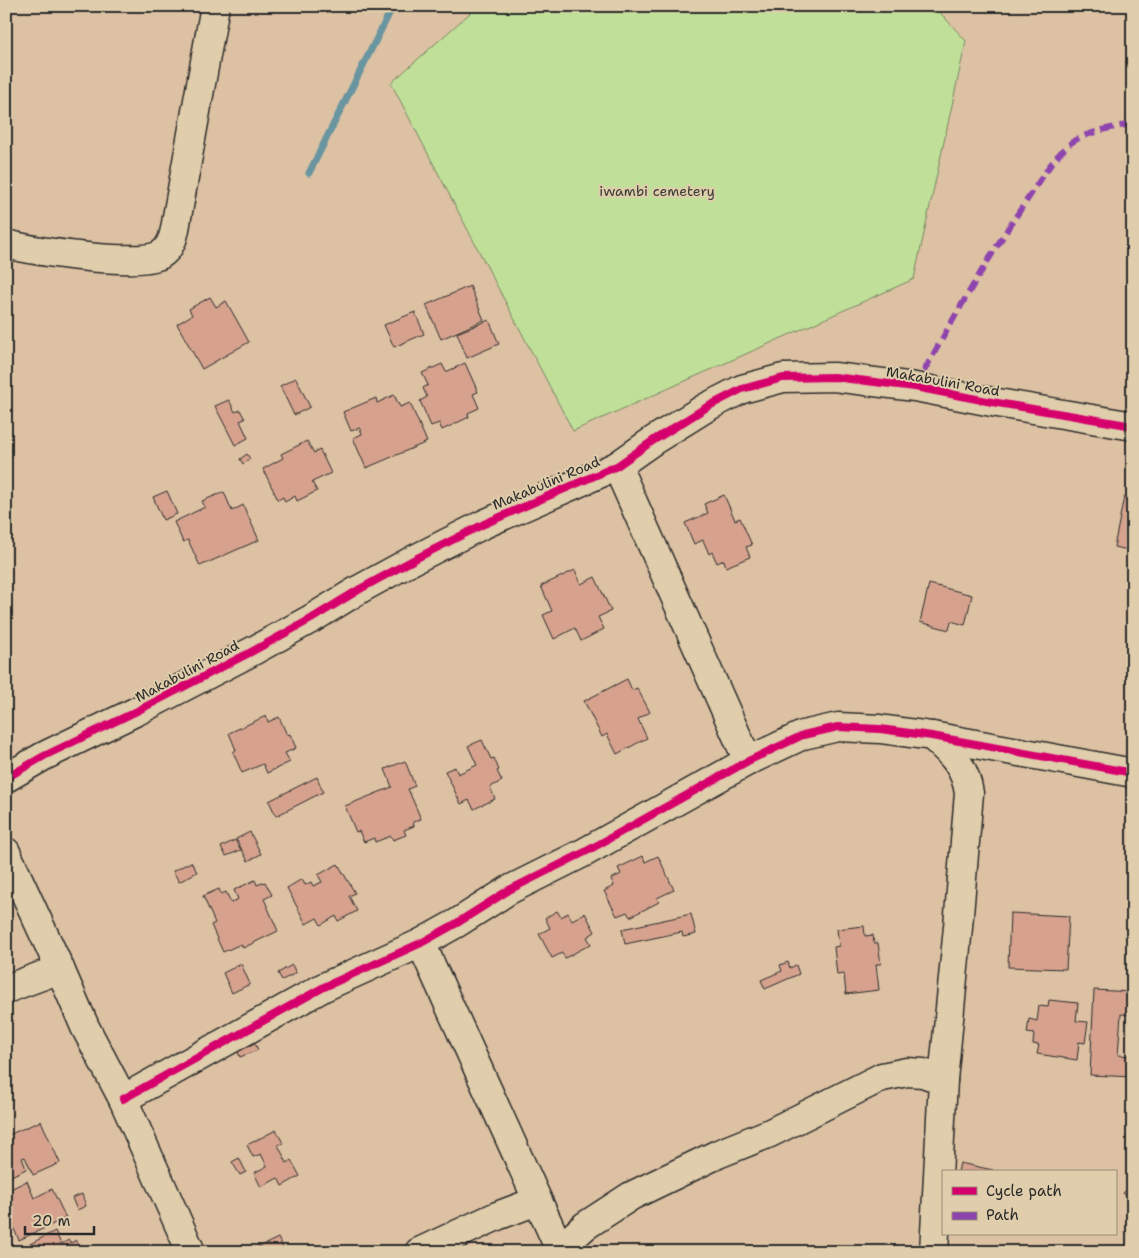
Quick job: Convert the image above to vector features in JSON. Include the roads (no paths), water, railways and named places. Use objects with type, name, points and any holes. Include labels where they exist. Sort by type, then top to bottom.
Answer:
[{"type":"street","points":[[6,244],[44,252],[114,259],[142,259],[160,255],[169,247],[177,218],[215,6]]},
{"type":"street","name":"Makabulini Road","points":[[6,778],[44,756],[137,711],[251,652],[311,619],[360,588],[467,533],[617,466],[707,407],[742,389],[783,378],[834,377],[915,387],[1133,426]]},
{"type":"street","points":[[617,466],[748,761]]},
{"type":"street","points":[[123,1100],[324,987],[421,943],[457,923],[508,890],[585,852],[748,761],[803,735],[838,727],[880,729],[932,736],[1133,773]]},
{"type":"street","points":[[932,736],[957,761],[967,781],[969,793],[943,1080],[934,1252]]},
{"type":"street","points":[[6,852],[85,1027],[123,1100],[191,1252]]},
{"type":"street","points":[[421,943],[537,1201],[562,1252],[585,1226],[631,1196],[718,1154],[770,1133],[882,1077],[908,1072],[923,1073],[943,1080]]},
{"type":"street","points":[[6,989],[60,969]]},
{"type":"street","points":[[419,1252],[496,1216],[537,1201]]},
{"type":"waterway","points":[[309,173],[393,6]]},
{"type":"park label","name":"iwambi cemetery","points":[[657,191]]}]
